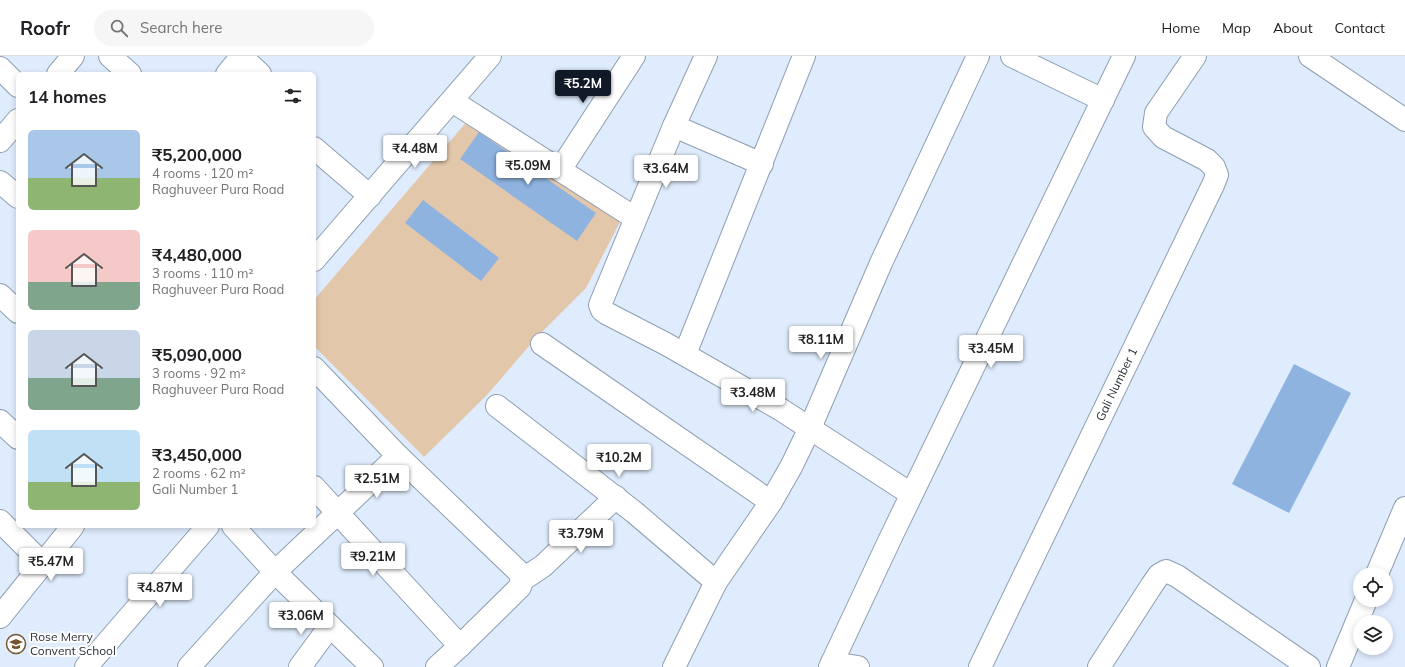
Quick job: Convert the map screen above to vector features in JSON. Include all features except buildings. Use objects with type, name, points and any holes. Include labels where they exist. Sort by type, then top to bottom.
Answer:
[{"type":"street","points":[[60,72],[73,56]]},
{"type":"street","points":[[110,56],[128,72]]},
{"type":"street","points":[[229,72],[242,56],[258,72]]},
{"type":"street","points":[[316,258],[490,56]]},
{"type":"street","points":[[560,170],[634,56]]},
{"type":"street","points":[[706,56],[674,126],[635,218],[600,308],[606,313],[685,354],[810,428],[911,494]]},
{"type":"street","points":[[685,354],[804,56]]},
{"type":"street","points":[[674,667],[716,582],[771,502],[791,467],[810,428],[881,263],[978,56]]},
{"type":"street","points":[[1012,56],[1103,100]]},
{"type":"street","points":[[858,667],[831,665],[911,494],[1124,56]]},
{"type":"street","name":"Gali Number 1","points":[[980,667],[1217,175],[1214,167],[1207,160],[1163,138],[1154,127],[1156,113],[1195,56]]},
{"type":"street","points":[[1310,56],[1405,120]]},
{"type":"street","points":[[0,68],[16,84]]},
{"type":"street","points":[[452,101],[635,218]]},
{"type":"street","points":[[0,141],[16,122]]},
{"type":"street","points":[[674,126],[762,164]]},
{"type":"street","points":[[316,150],[370,196]]},
{"type":"street","points":[[0,182],[16,195]]},
{"type":"street","points":[[0,295],[16,310]]},
{"type":"street","points":[[542,344],[771,502]]},
{"type":"street","points":[[316,370],[398,456],[519,572],[522,580],[520,587],[437,667]]},
{"type":"street","points":[[497,406],[616,497],[716,582]]},
{"type":"street","points":[[0,420],[16,436]]},
{"type":"street","points":[[189,667],[275,572],[398,456]]},
{"type":"street","points":[[316,489],[460,646]]},
{"type":"street","points":[[522,580],[543,566],[616,497]]},
{"type":"street","points":[[1380,567],[1405,508]]},
{"type":"street","points":[[0,521],[43,564]]},
{"type":"street","points":[[0,617],[72,528]]},
{"type":"street","points":[[86,667],[206,528]]},
{"type":"street","points":[[235,528],[275,572],[372,667]]},
{"type":"street","points":[[1100,667],[1152,585],[1159,575],[1166,571],[1177,576],[1310,667]]},
{"type":"street","points":[[1338,667],[1363,607]]},
{"type":"street","points":[[300,667],[330,626]]},
{"type":"shaded area","points":[[481,105],[624,214],[586,288],[536,338],[487,395],[424,457],[316,348],[316,298]]},
{"type":"place","name":"Rose Merry Convent School","points":[[16,644]]}]
